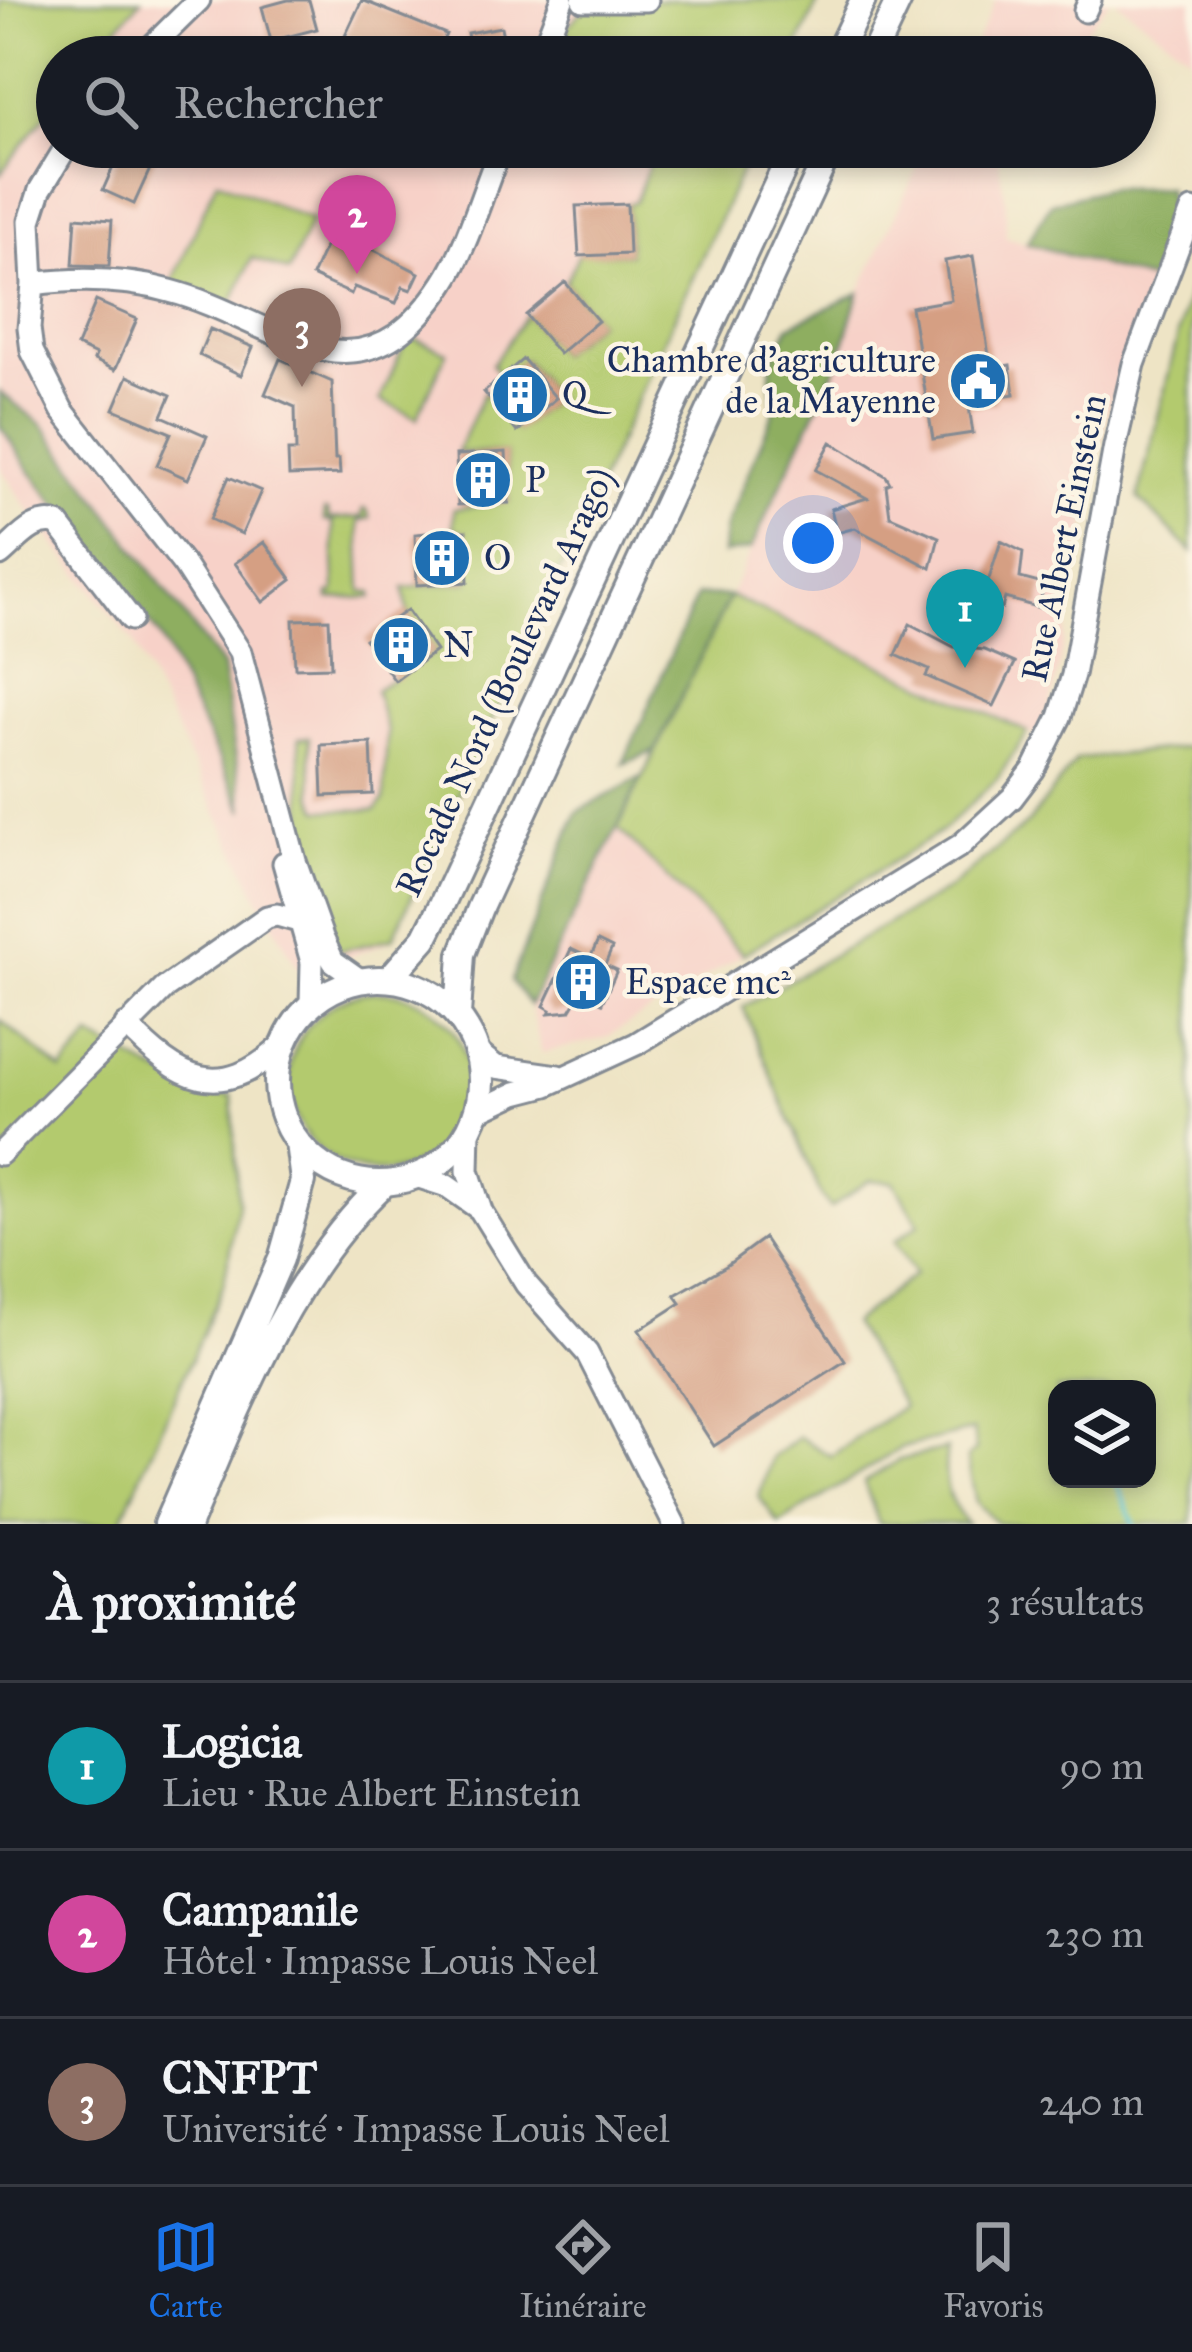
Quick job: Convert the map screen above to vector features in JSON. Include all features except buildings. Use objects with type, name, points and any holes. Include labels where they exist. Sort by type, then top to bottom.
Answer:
[{"type":"main road","points":[[846,36],[863,0]]},
{"type":"main road","points":[[882,36],[898,0]]},
{"type":"main road","name":"Rocade Nord (Boulevard Arago)","points":[[389,979],[424,938],[442,904],[784,168]]},
{"type":"main road","points":[[458,1015],[462,954],[480,908],[821,168]]},
{"type":"main road","points":[[389,979],[438,997],[458,1015],[477,1052],[481,1093],[472,1120],[447,1157],[416,1176],[385,1183],[352,1179],[322,1166],[298,1143],[285,1121],[277,1070],[294,1023],[311,1004],[360,980],[389,979]]},
{"type":"main road","points":[[166,1524],[281,1259],[303,1181],[298,1143]]},
{"type":"main road","points":[[189,1524],[304,1281],[329,1242],[385,1183]]},
{"type":"street","points":[[163,36],[200,0]]},
{"type":"street","points":[[548,36],[562,0]]},
{"type":"street","points":[[583,0],[647,0]]},
{"type":"street","points":[[53,168],[30,221],[33,284],[28,328],[32,351],[45,383],[211,602],[240,652],[295,860],[322,937],[334,961],[360,980]]},
{"type":"street","points":[[33,284],[86,279],[172,291],[326,352],[356,352],[405,328],[427,307],[448,278],[492,168]]},
{"type":"street","name":"Rue Albert Einstein","points":[[472,1120],[636,1044],[961,845],[1012,798],[1034,769],[1060,717],[1073,675],[1134,364],[1192,210]]},
{"type":"street","points":[[0,554],[37,524],[50,520],[58,524],[131,619]]},
{"type":"street","points":[[263,744],[298,921],[312,962],[311,1004]]},
{"type":"street","points":[[0,1154],[165,988],[267,917],[298,921]]},
{"type":"street","points":[[126,1025],[170,1064],[206,1079],[241,1077],[283,1045]]},
{"type":"street","name":"Rue Albert Einstein","points":[[477,1052],[496,1067],[533,1076],[582,1069]]},
{"type":"street","points":[[472,1120],[468,1171],[481,1211],[526,1284],[587,1354],[674,1524]]},
{"type":"street","points":[[416,1176],[447,1186],[481,1211]]},
{"type":"shaded area","points":[[141,0],[819,0],[803,36],[109,36]]},
{"type":"shaded area","points":[[996,0],[1110,0],[1082,36],[979,36]]},
{"type":"shaded area","points":[[1115,0],[1192,0],[1192,57]]},
{"type":"shaded area","points":[[36,127],[36,168],[742,168],[392,940],[302,975],[262,905],[132,640],[31,514],[0,467],[0,174]]},
{"type":"shaded area","points":[[917,168],[1000,168],[1006,237],[1150,281],[1108,409],[1058,671],[1036,736],[730,596],[839,361],[859,293]]},
{"type":"shaded area","points":[[618,828],[743,954],[605,1038],[542,1053],[530,1005]]},
{"type":"green space","points":[[0,0],[141,0],[109,36],[36,36],[36,127],[0,174]]},
{"type":"green space","points":[[641,0],[819,0],[803,36],[571,36],[562,32],[585,8]]},
{"type":"green space","points":[[648,168],[742,168],[393,938],[335,952],[306,864],[299,738],[309,737],[313,795],[319,810],[376,810],[384,800],[387,732],[375,690],[436,651],[407,610],[404,588],[468,582],[466,532],[453,528],[454,509],[509,502],[506,453],[457,452],[484,392],[517,431],[556,398],[524,359],[502,377],[492,365],[526,315],[559,354],[598,321],[565,282],[579,254],[629,254],[627,204],[635,202]]},
{"type":"green space","points":[[217,180],[311,220],[289,272],[252,258],[230,307],[172,283]]},
{"type":"green space","points":[[1109,188],[1167,188],[1174,230],[1154,282],[1027,243],[1051,203]]},
{"type":"green space","points":[[1192,278],[1192,552],[1138,498]]},
{"type":"green space","points":[[859,293],[839,361],[751,549],[723,554],[725,529],[774,411],[770,365],[789,326]]},
{"type":"green space","points":[[408,336],[447,352],[417,418],[380,400]]},
{"type":"green space","points":[[0,392],[43,425],[222,666],[244,811],[159,635],[30,471],[0,425]]},
{"type":"green space","points":[[363,509],[370,518],[359,521],[362,591],[372,592],[372,597],[329,599],[335,592],[333,522],[324,521],[324,511],[329,519],[362,517]]},
{"type":"green space","points":[[697,595],[730,596],[655,751],[623,764]]},
{"type":"green space","points":[[730,596],[1028,732],[997,779],[941,832],[743,954],[618,828]]},
{"type":"green space","points":[[1192,747],[1192,1524],[998,1524],[976,1502],[967,1458],[976,1450],[973,1430],[901,1448],[779,1524],[759,1497],[772,1457],[799,1437],[831,1456],[903,1406],[852,1323],[915,1274],[894,1242],[919,1224],[894,1182],[870,1180],[830,1208],[743,1007],[950,888],[1029,822],[1077,759]]},
{"type":"green space","points":[[642,777],[530,1005],[511,981],[577,812]]},
{"type":"green space","points":[[379,992],[413,999],[442,1019],[462,1048],[469,1082],[462,1116],[442,1145],[413,1165],[379,1172],[345,1165],[316,1145],[296,1116],[289,1082],[296,1048],[316,1019],[345,999]]},
{"type":"green space","points":[[0,1020],[62,1071],[91,1037],[198,1094],[232,1096],[238,1204],[224,1283],[120,1524],[0,1524]]},
{"type":"green space","points":[[947,1449],[948,1489],[967,1524],[879,1524],[864,1482],[899,1460]]},
{"type":"waterway","points":[[292,326],[320,338]]},
{"type":"waterway","points":[[289,350],[334,366]]},
{"type":"waterway","points":[[1119,1488],[1134,1524]]},
{"type":"place","name":"Campanile","points":[[357,274]]},
{"type":"place","name":"Chambre d'agriculture de la Mayenne","points":[[978,381]]},
{"type":"place","name":"CNFPT","points":[[302,387]]},
{"type":"place","name":"Q","points":[[520,395]]},
{"type":"place","name":"P","points":[[483,480]]},
{"type":"place","name":"O","points":[[442,558]]},
{"type":"place","name":"N","points":[[401,645]]},
{"type":"place","name":"Logicia","points":[[965,668]]},
{"type":"place","name":"Espace mc²","points":[[583,982]]}]
